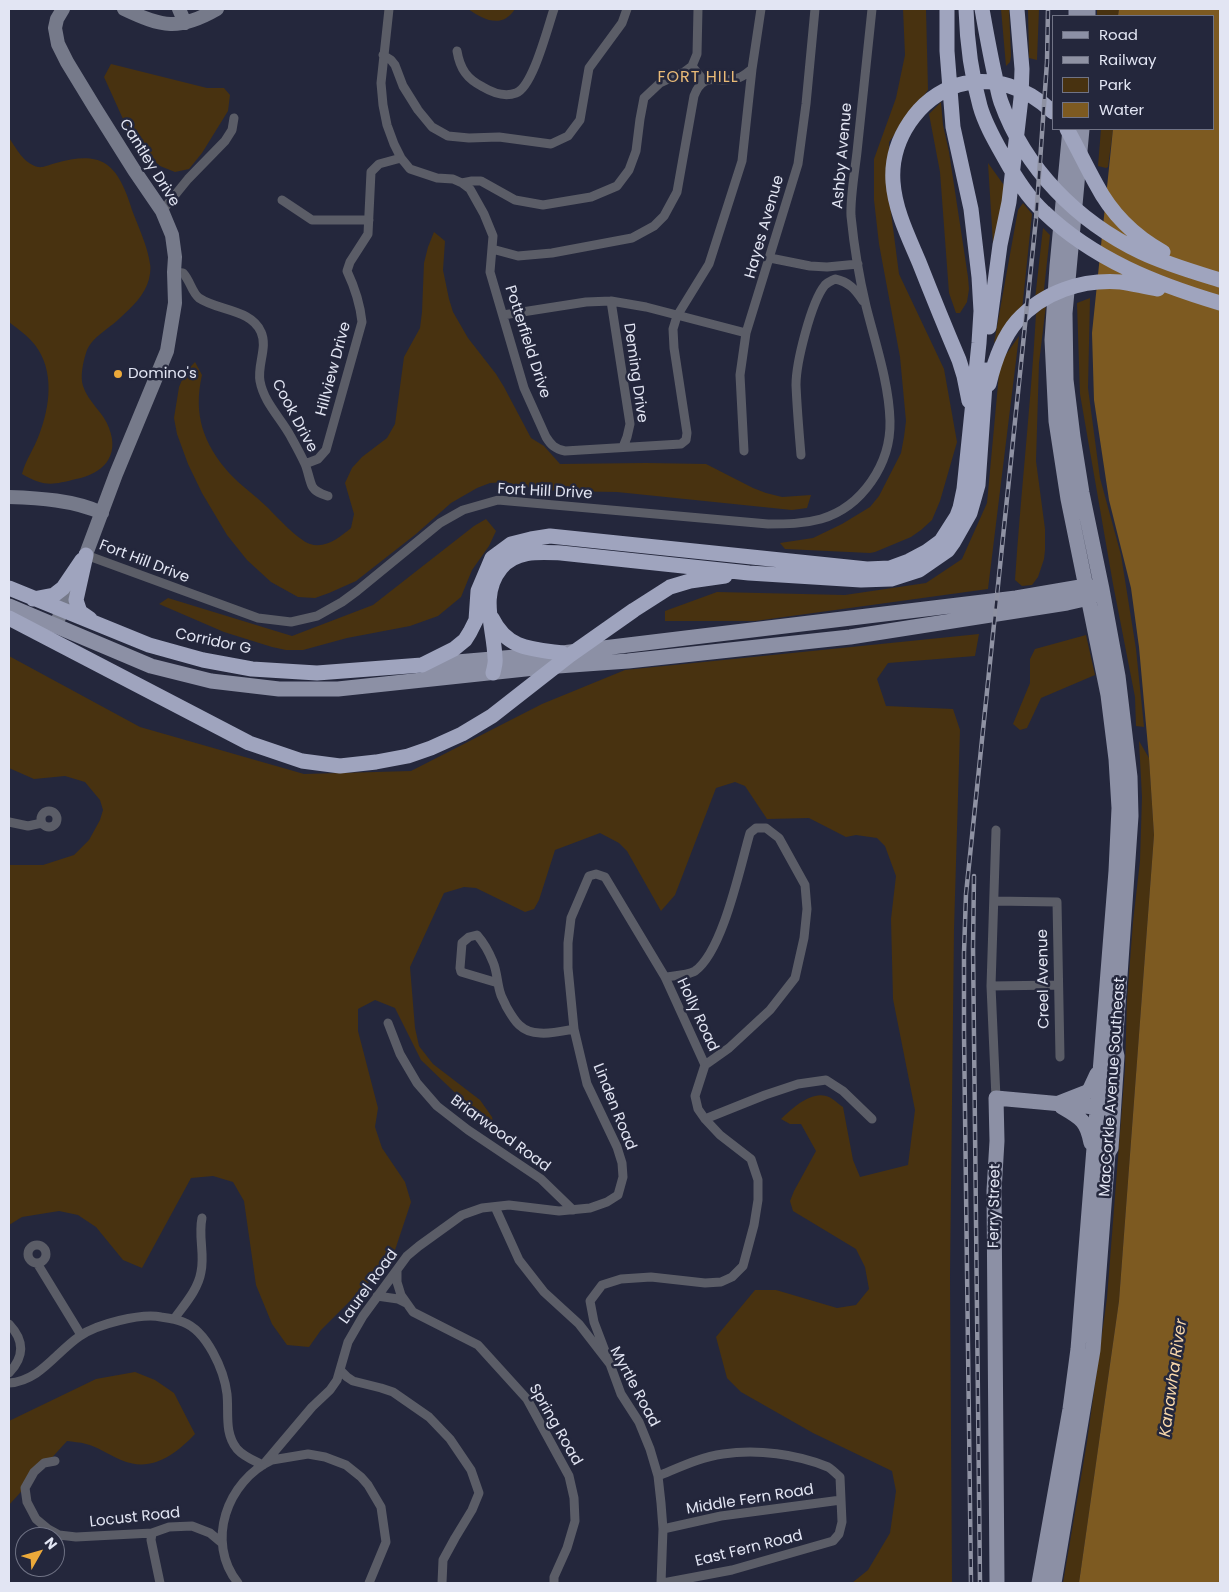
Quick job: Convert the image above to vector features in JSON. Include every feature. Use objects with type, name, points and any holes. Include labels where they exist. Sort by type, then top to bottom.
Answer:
[{"type":"highway","points":[[492,664],[489,593],[492,582],[499,571],[507,561],[519,555],[536,552],[562,552],[749,573],[860,580],[892,578],[919,570],[948,550],[953,543],[970,513],[978,485],[977,423],[981,319],[979,277],[971,209],[954,126],[947,51],[947,9]]},
{"type":"highway","points":[[966,9],[968,48],[980,106],[993,136],[1013,173],[1029,195],[1043,211],[1089,249],[1134,272],[1190,294],[1220,303]]},
{"type":"highway","points":[[982,9],[1000,101],[1011,126],[1038,171],[1057,193],[1078,211],[1126,244],[1159,259],[1220,280]]},
{"type":"highway","points":[[422,665],[454,649],[468,636],[476,620],[478,591],[492,558],[511,544],[531,538],[550,536],[867,569],[890,568],[926,552],[941,541],[952,525],[960,508],[977,423],[1000,245],[1009,202],[1021,98],[1022,69],[1017,9]]},
{"type":"highway","points":[[977,423],[959,360],[901,218],[895,198],[893,182],[895,158],[903,134],[918,111],[942,93],[959,85],[983,82],[1009,85],[1027,92],[1042,101],[1052,111]]},
{"type":"highway","points":[[1069,130],[1096,186],[1112,209],[1135,234],[1151,246],[1201,274]]},
{"type":"highway","points":[[977,423],[1000,350],[1016,322],[1042,300],[1072,286],[1096,282],[1120,282],[1190,294]]},
{"type":"highway","points":[[33,599],[54,595],[63,588],[86,555]]},
{"type":"highway","points":[[86,555],[76,600],[77,606],[86,617],[104,627]]},
{"type":"highway","points":[[485,571],[482,606],[492,664]]},
{"type":"highway","points":[[9,618],[249,744],[302,761],[340,766],[408,756],[462,734],[492,716],[634,610],[670,588],[690,580],[749,573]]},
{"type":"highway","name":"Corridor G","points":[[9,588],[149,645],[203,660],[252,669],[317,673],[422,665]]},
{"type":"highway","points":[[489,612],[500,631],[513,642],[528,649],[562,653]]},
{"type":"main road","name":"MacCorkle Avenue Southeast","points":[[1069,130],[1056,266],[1052,340],[1056,421],[1068,499],[1108,695],[1116,759],[1118,808],[1116,871],[1100,1068],[1103,1108]]},
{"type":"main road","name":"MacCorkle Avenue Southeast","points":[[1082,130],[1066,313],[1066,380],[1074,447],[1118,676],[1130,777],[1131,816],[1115,1048],[1117,1056],[1111,1148],[1101,1154]]},
{"type":"main road","points":[[1052,599],[1062,585],[1072,576],[1078,547]]},
{"type":"main road","points":[[422,665],[492,664],[544,667],[628,661],[850,637],[1102,589]]},
{"type":"main road","points":[[9,606],[151,666],[211,681],[279,688],[338,689],[562,653],[1016,598],[1052,599],[1076,610],[1083,615],[1097,636]]},
{"type":"main road","name":"MacCorkle Avenue Southeast","points":[[1054,1583],[1092,1350],[1103,1108],[1111,1057],[1115,1048]]},
{"type":"main road","points":[[1056,1104],[1087,1092],[1100,1068]]},
{"type":"main road","points":[[996,1098],[1103,1108]]},
{"type":"main road","name":"Ferry Street","points":[[996,1098],[997,1141],[994,1200],[997,1583]]},
{"type":"main road","points":[[1056,1104],[1081,1118],[1101,1154]]},
{"type":"main road","name":"MacCorkle Avenue Southeast","points":[[1040,1583],[1070,1409],[1101,1154]]},
{"type":"street","name":"Cantley Drive","points":[[55,626],[86,555],[167,351],[176,303],[172,236],[162,211],[95,108],[58,44],[55,28],[57,18],[63,9]]},
{"type":"street","points":[[124,9],[150,21],[163,24],[185,23],[202,18],[217,9]]},
{"type":"street","points":[[179,9],[185,23]]},
{"type":"street","points":[[389,9],[381,83],[387,125],[401,158],[410,169],[416,171],[438,178],[453,179],[462,183],[481,181],[515,200],[543,205],[591,197],[617,186],[628,170],[636,151],[644,98],[660,83],[684,72],[692,66],[697,54],[698,9]]},
{"type":"street","points":[[457,51],[459,63],[465,74],[475,83],[498,94],[518,93],[533,71],[554,9]]},
{"type":"street","points":[[383,55],[396,65],[403,86],[418,110],[432,127],[448,136],[469,138],[499,137],[551,144],[568,136],[580,120],[589,68],[622,23],[627,9]]},
{"type":"street","points":[[677,316],[710,264],[742,161],[752,69],[762,9]]},
{"type":"street","name":"Hayes Avenue","points":[[744,452],[740,375],[746,333],[798,164],[815,9]]},
{"type":"street","name":"Ashby Avenue","points":[[872,9],[851,214],[866,305],[878,352]]},
{"type":"street","points":[[692,66],[704,81]]},
{"type":"street","points":[[492,249],[518,256],[552,253],[632,238],[654,226],[664,216],[677,192],[697,88],[704,81],[738,78],[752,69]]},
{"type":"street","points":[[162,211],[188,179],[225,141],[232,130],[234,118]]},
{"type":"street","points":[[282,200],[312,220],[369,220],[371,172],[379,164],[401,158]]},
{"type":"street","name":"Potterfield Drive","points":[[462,183],[470,189],[484,214],[493,236],[490,272],[524,388],[546,437],[557,449],[565,451],[681,444],[686,440],[688,433],[674,348],[674,329],[677,316]]},
{"type":"street","name":"Hillview Drive","points":[[305,464],[318,460],[326,450],[362,322],[360,303],[347,271],[350,262],[368,234],[369,220]]},
{"type":"street","points":[[770,258],[810,266],[827,267],[858,264]]},
{"type":"street","points":[[801,455],[796,383],[811,311],[826,284],[835,279],[827,267]]},
{"type":"street","name":"Cook Drive","points":[[174,272],[183,273],[187,277],[197,297],[210,304],[245,316],[256,324],[262,333],[264,347],[259,365],[260,380],[265,397],[305,464],[313,488],[319,493],[328,496]]},
{"type":"street","name":"Ashby Avenue","points":[[835,279],[846,281],[854,288],[866,305]]},
{"type":"street","points":[[503,315],[586,302],[611,301],[646,307],[746,333]]},
{"type":"street","name":"Deming Drive","points":[[611,301],[630,424],[628,437],[623,447]]},
{"type":"street","name":"Fort Hill Drive","points":[[86,555],[250,616],[292,622],[317,616],[350,596],[440,523],[463,510],[498,500],[768,524],[792,524],[816,520],[833,514],[856,499],[872,481],[882,461],[889,438],[890,422],[878,352]]},
{"type":"street","points":[[9,497],[70,503],[102,513]]},
{"type":"street","points":[[9,822],[28,826],[42,823]]},
{"type":"street","points":[[665,977],[694,972],[712,951],[730,902],[750,833],[756,828],[766,828],[779,838],[805,885],[807,909],[804,938],[795,978],[770,1010],[748,1032],[705,1064]]},
{"type":"street","name":"Ferry Street","points":[[996,830],[991,986],[996,1098]]},
{"type":"street","name":"Holly Road","points":[[589,876],[596,874],[605,877],[665,977],[705,1064],[695,1096],[698,1110],[720,1135],[750,1158],[758,1180],[758,1200],[754,1225],[743,1266],[732,1277],[720,1282],[705,1283],[651,1277],[620,1279],[602,1285],[590,1301],[594,1322],[610,1364]]},
{"type":"street","name":"Linden Road","points":[[495,1207],[509,1205],[546,1210],[573,1210],[590,1208],[607,1202],[618,1195],[623,1177],[622,1163],[588,1084],[574,1029],[568,968],[571,918],[589,876]]},
{"type":"street","name":"Creel Avenue","points":[[995,901],[1056,902],[1060,1056]]},
{"type":"street","points":[[498,984],[461,972],[462,943],[465,939],[477,935],[483,942],[494,963],[500,994],[514,1020],[524,1029],[540,1033],[574,1029]]},
{"type":"street","points":[[991,986],[1058,985]]},
{"type":"street","name":"Briarwood Road","points":[[388,1024],[400,1054],[417,1083],[437,1106],[468,1130],[541,1179],[573,1210]]},
{"type":"street","points":[[705,1119],[798,1084],[826,1080],[843,1090],[872,1119]]},
{"type":"street","name":"Myrtle Road","points":[[495,1207],[520,1260],[544,1292],[579,1324],[610,1364],[621,1394],[639,1422],[658,1476],[663,1529],[662,1583]]},
{"type":"street","name":"Laurel Road","points":[[222,1544],[226,1510],[239,1486],[263,1464],[312,1407],[330,1390],[337,1380],[348,1342],[363,1316],[407,1256],[462,1215],[482,1208],[495,1207]]},
{"type":"street","points":[[174,1319],[196,1286],[201,1271],[199,1230],[202,1218]]},
{"type":"street","points":[[36,1263],[81,1335]]},
{"type":"street","points":[[397,1270],[397,1282],[406,1304]]},
{"type":"street","name":"Spring Road","points":[[377,1296],[398,1299],[418,1315],[478,1345],[527,1399],[569,1476],[574,1498],[574,1521],[567,1548],[554,1577],[554,1583]]},
{"type":"street","points":[[9,1383],[16,1383],[32,1377],[81,1335],[108,1323],[155,1316],[184,1322],[200,1334],[212,1349],[217,1360],[227,1393],[228,1432],[236,1448],[245,1457],[263,1464],[272,1460],[308,1454],[325,1456],[346,1465],[365,1481],[381,1507],[386,1542],[369,1583]]},
{"type":"street","points":[[9,1324],[20,1339],[21,1354],[15,1366],[9,1372]]},
{"type":"street","points":[[340,1370],[350,1379],[359,1383],[394,1392],[429,1417],[450,1439],[471,1470],[479,1493],[472,1510],[443,1560],[442,1583]]},
{"type":"street","points":[[330,1390],[359,1383]]},
{"type":"street","points":[[658,1476],[694,1462],[722,1454],[753,1453],[790,1456],[830,1468],[840,1477],[841,1500]]},
{"type":"street","name":"Locust Road","points":[[55,1461],[44,1463],[34,1472],[26,1488],[28,1502],[36,1519],[48,1529],[59,1534],[76,1537],[152,1532],[169,1527],[192,1526],[210,1533],[222,1544]]},
{"type":"street","name":"Middle Fern Road","points":[[663,1529],[721,1516],[841,1500]]},
{"type":"street","name":"East Fern Road","points":[[662,1583],[732,1570],[833,1540],[839,1534],[842,1522],[841,1500]]},
{"type":"street","points":[[152,1532],[151,1540],[160,1583]]},
{"type":"street","points":[[222,1544],[226,1560],[238,1583]]},
{"type":"green space","points":[[468,9],[515,9],[504,19],[493,21]]},
{"type":"green space","points":[[903,9],[926,9],[928,90],[889,142],[889,197],[899,274],[944,369],[957,442],[940,501],[932,520],[911,537],[870,553],[785,549],[780,543],[813,538],[842,524],[870,507],[879,496],[901,453],[906,421],[900,357],[879,244],[874,200],[874,159],[896,98],[905,55]]},
{"type":"green space","points":[[1001,9],[1009,9],[1011,56],[1010,62],[1006,66]]},
{"type":"green space","points":[[1028,9],[1039,9],[1037,60],[1029,58]]},
{"type":"green space","points":[[1097,9],[1119,9],[1118,15],[1097,15]]},
{"type":"green space","points":[[111,64],[207,88],[224,88],[230,95],[228,111],[202,153],[189,169],[175,172],[160,166],[149,156],[123,119],[104,77]]},
{"type":"green space","points":[[941,102],[943,125],[949,152],[968,277],[967,302],[960,313],[956,313],[949,293],[940,172],[929,114]]},
{"type":"green space","points":[[1101,130],[1113,130],[1108,167],[1098,166]]},
{"type":"green space","points":[[9,138],[24,159],[38,167],[84,158],[101,161],[108,166],[121,182],[149,257],[149,279],[141,295],[125,314],[92,342],[88,347],[84,361],[83,386],[88,397],[107,423],[112,438],[111,455],[101,468],[86,477],[49,484],[22,474],[43,424],[49,389],[46,366],[41,355],[35,345],[9,322]]},
{"type":"green space","points":[[988,163],[1006,188],[993,244]]},
{"type":"green space","points":[[1023,203],[1032,214],[1022,310],[994,343],[1018,210]]},
{"type":"green space","points":[[1043,228],[1050,235],[1044,292],[1035,299]]},
{"type":"green space","points":[[434,232],[445,241],[443,270],[453,312],[468,338],[496,374],[531,438],[544,446],[560,464],[706,464],[766,493],[782,497],[811,495],[807,508],[792,510],[617,492],[556,491],[506,482],[490,483],[451,503],[416,534],[356,581],[315,598],[298,597],[271,582],[247,560],[227,535],[202,493],[188,464],[177,434],[174,418],[179,387],[185,373],[195,362],[202,375],[199,403],[202,428],[213,451],[230,474],[305,542],[316,545],[327,544],[351,528],[354,514],[345,483],[352,468],[362,457],[387,438],[395,424],[404,357],[420,328],[424,263]]},
{"type":"green space","points":[[1090,298],[1088,388],[1100,478],[1121,555],[1136,649],[1144,727],[1136,726],[1135,697],[1080,394],[1077,303]]},
{"type":"green space","points":[[1046,305],[1039,363],[1036,461],[1045,529],[1045,550],[1038,577],[1032,585],[1022,586],[1015,580],[1036,314]]},
{"type":"green space","points":[[1019,336],[988,589],[755,621],[665,621],[665,611],[717,592],[845,595],[926,583],[962,559],[987,503],[1000,363]]},
{"type":"green space","points":[[486,519],[496,531],[489,546],[472,570],[461,597],[438,616],[410,626],[347,638],[303,650],[286,650],[224,632],[159,604],[168,598],[292,636],[373,605],[474,526]]},
{"type":"green space","points":[[979,634],[975,656],[888,663],[877,679],[886,706],[953,709],[960,730],[954,929],[950,1276],[952,1583],[852,1583],[868,1570],[890,1533],[896,1491],[892,1471],[813,1433],[741,1392],[727,1378],[716,1337],[755,1290],[776,1290],[837,1308],[856,1305],[869,1289],[865,1267],[856,1249],[793,1211],[790,1201],[816,1151],[801,1124],[790,1124],[781,1119],[808,1098],[820,1095],[828,1097],[843,1107],[853,1160],[860,1177],[908,1165],[915,1110],[893,999],[891,919],[896,876],[885,846],[877,838],[856,835],[846,837],[809,818],[767,819],[745,786],[735,782],[716,788],[675,895],[661,911],[627,851],[619,843],[600,833],[555,850],[539,900],[534,909],[525,912],[476,888],[464,887],[444,893],[410,967],[415,1028],[419,1046],[433,1064],[480,1100],[492,1117],[495,1131],[421,1060],[395,1008],[375,1000],[358,1009],[358,1031],[378,1108],[375,1127],[382,1148],[405,1182],[411,1202],[392,1259],[321,1330],[309,1347],[287,1345],[272,1324],[256,1285],[244,1201],[233,1182],[213,1176],[191,1178],[142,1268],[123,1260],[96,1227],[78,1215],[59,1211],[22,1217],[9,1225],[9,865],[43,865],[74,855],[89,840],[100,820],[103,810],[100,800],[85,782],[65,776],[34,779],[9,768],[9,656],[140,727],[304,774],[411,771],[542,704],[625,670]]},
{"type":"green space","points":[[1086,635],[1095,675],[1041,698],[1027,728],[1020,730],[1013,724],[1030,683],[1030,659],[1035,649]]},
{"type":"green space","points":[[1139,741],[1149,758],[1154,835],[1119,1301],[1079,1583],[1063,1583],[1087,1442],[1107,1298],[1125,1069],[1127,1000],[1140,861],[1142,797]]},
{"type":"green space","points":[[135,1372],[155,1380],[174,1393],[195,1434],[171,1455],[162,1460],[142,1464],[121,1460],[90,1445],[67,1441],[9,1505],[9,1421],[96,1379]]},
{"type":"water","name":"Kanawha River","points":[[1119,9],[1220,9],[1220,1583],[1079,1583],[1119,1301],[1154,835],[1139,647],[1131,588],[1109,500],[1094,400],[1092,333],[1113,130],[1214,130],[1214,15],[1118,15]]},
{"type":"railway","points":[[971,1583],[964,1033],[966,894],[1036,219],[1047,62],[1048,9]]},
{"type":"railway","points":[[974,876],[973,947],[980,1583]]},
{"type":"place","name":"Domino's","points":[[118,374]]},
{"type":"district","name":"FORT HILL","points":[[698,78]]}]
